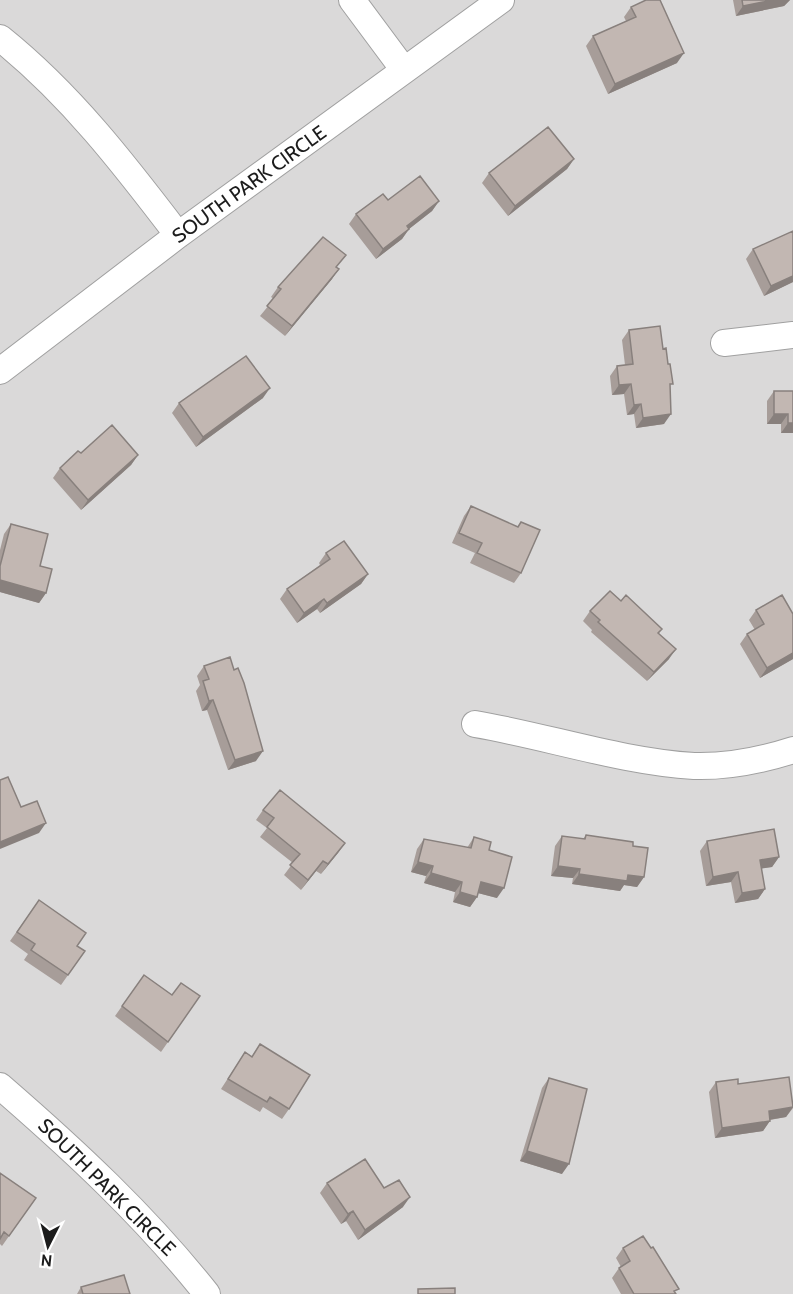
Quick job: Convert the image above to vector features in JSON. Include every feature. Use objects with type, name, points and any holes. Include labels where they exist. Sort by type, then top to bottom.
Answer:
[{"type":"street","points":[[352,0],[404,70]]},
{"type":"street","name":"SOUTH PARK CIRCLE","points":[[0,371],[178,235],[501,0]]},
{"type":"street","points":[[0,38],[62,94],[114,152],[178,235]]},
{"type":"street","points":[[723,343],[793,334]]},
{"type":"street","points":[[475,724],[653,761],[696,766],[734,764],[793,750]]},
{"type":"street","name":"SOUTH PARK CIRCLE","points":[[0,1086],[78,1154],[126,1200],[170,1247],[207,1294]]},
{"type":"shaded area","points":[[0,0],[793,0],[793,1294],[0,1294]]},
{"type":"building","points":[[646,0],[660,0],[684,53],[615,84],[593,36],[636,17],[631,7]]},
{"type":"building","points":[[742,0],[773,0],[743,6]]},
{"type":"building","points":[[548,127],[574,159],[515,206],[489,173]]},
{"type":"building","points":[[420,176],[439,201],[407,226],[409,229],[383,249],[356,214],[383,194],[388,200]]},
{"type":"building","points":[[793,231],[793,276],[771,286],[753,249]]},
{"type":"building","points":[[323,237],[346,255],[336,267],[339,269],[292,326],[267,306],[281,289],[278,287]]},
{"type":"building","points":[[660,326],[663,349],[666,348],[673,384],[670,384],[671,414],[643,418],[641,404],[634,405],[631,384],[619,385],[617,366],[633,364],[629,330]]},
{"type":"building","points":[[246,356],[270,388],[203,437],[179,403]]},
{"type":"building","points":[[774,391],[793,391],[793,423],[788,423],[788,414],[774,414]]},
{"type":"building","points":[[112,425],[138,455],[88,500],[60,468],[78,451],[81,453]]},
{"type":"building","points":[[471,506],[518,527],[521,522],[540,530],[521,573],[477,553],[482,543],[459,533]]},
{"type":"building","points":[[11,524],[48,534],[40,566],[52,569],[46,593],[0,580],[0,566]]},
{"type":"building","points":[[344,541],[368,574],[327,603],[324,599],[304,613],[287,589],[330,559],[326,553]]},
{"type":"building","points":[[610,591],[621,601],[626,595],[662,629],[658,633],[676,649],[654,672],[598,622],[600,620],[590,611]]},
{"type":"building","points":[[782,595],[793,614],[793,653],[767,668],[747,634],[764,624],[756,610]]},
{"type":"building","points":[[230,657],[234,670],[238,668],[244,683],[263,751],[235,760],[213,700],[209,701],[203,681],[209,679],[204,666]]},
{"type":"building","points":[[8,777],[21,807],[37,801],[46,823],[0,842],[0,780]]},
{"type":"building","points":[[280,790],[345,843],[328,864],[323,861],[308,880],[290,865],[300,854],[267,827],[274,818],[263,810]]},
{"type":"building","points":[[774,829],[779,857],[760,860],[765,889],[742,893],[738,872],[713,877],[707,841]]},
{"type":"building","points":[[586,835],[633,842],[633,846],[648,848],[644,877],[628,875],[627,881],[579,874],[580,869],[558,866],[562,836],[585,839]]},
{"type":"building","points":[[474,837],[491,842],[489,850],[512,857],[504,888],[481,882],[477,897],[460,892],[462,882],[431,873],[433,866],[418,862],[424,839],[471,848]]},
{"type":"building","points":[[39,900],[86,933],[77,946],[85,951],[68,975],[31,950],[35,944],[17,932]]},
{"type":"building","points":[[144,975],[172,995],[181,983],[200,996],[168,1042],[122,1006]]},
{"type":"building","points":[[260,1044],[310,1075],[289,1109],[270,1097],[267,1102],[228,1079],[245,1052],[252,1057]]},
{"type":"building","points":[[789,1077],[793,1107],[769,1111],[770,1121],[722,1128],[716,1082],[738,1079],[738,1084]]},
{"type":"building","points":[[549,1078],[587,1089],[569,1164],[527,1151]]},
{"type":"building","points":[[365,1159],[384,1188],[399,1180],[410,1197],[365,1230],[353,1211],[348,1214],[327,1183]]},
{"type":"building","points":[[0,1173],[36,1198],[9,1236],[4,1232],[0,1239]]},
{"type":"building","points":[[643,1236],[651,1248],[653,1247],[679,1289],[674,1291],[676,1294],[634,1294],[619,1268],[630,1261],[623,1248]]},
{"type":"building","points":[[124,1275],[130,1294],[83,1294],[81,1287]]},
{"type":"building","points":[[455,1288],[455,1294],[418,1294],[418,1289]]}]
